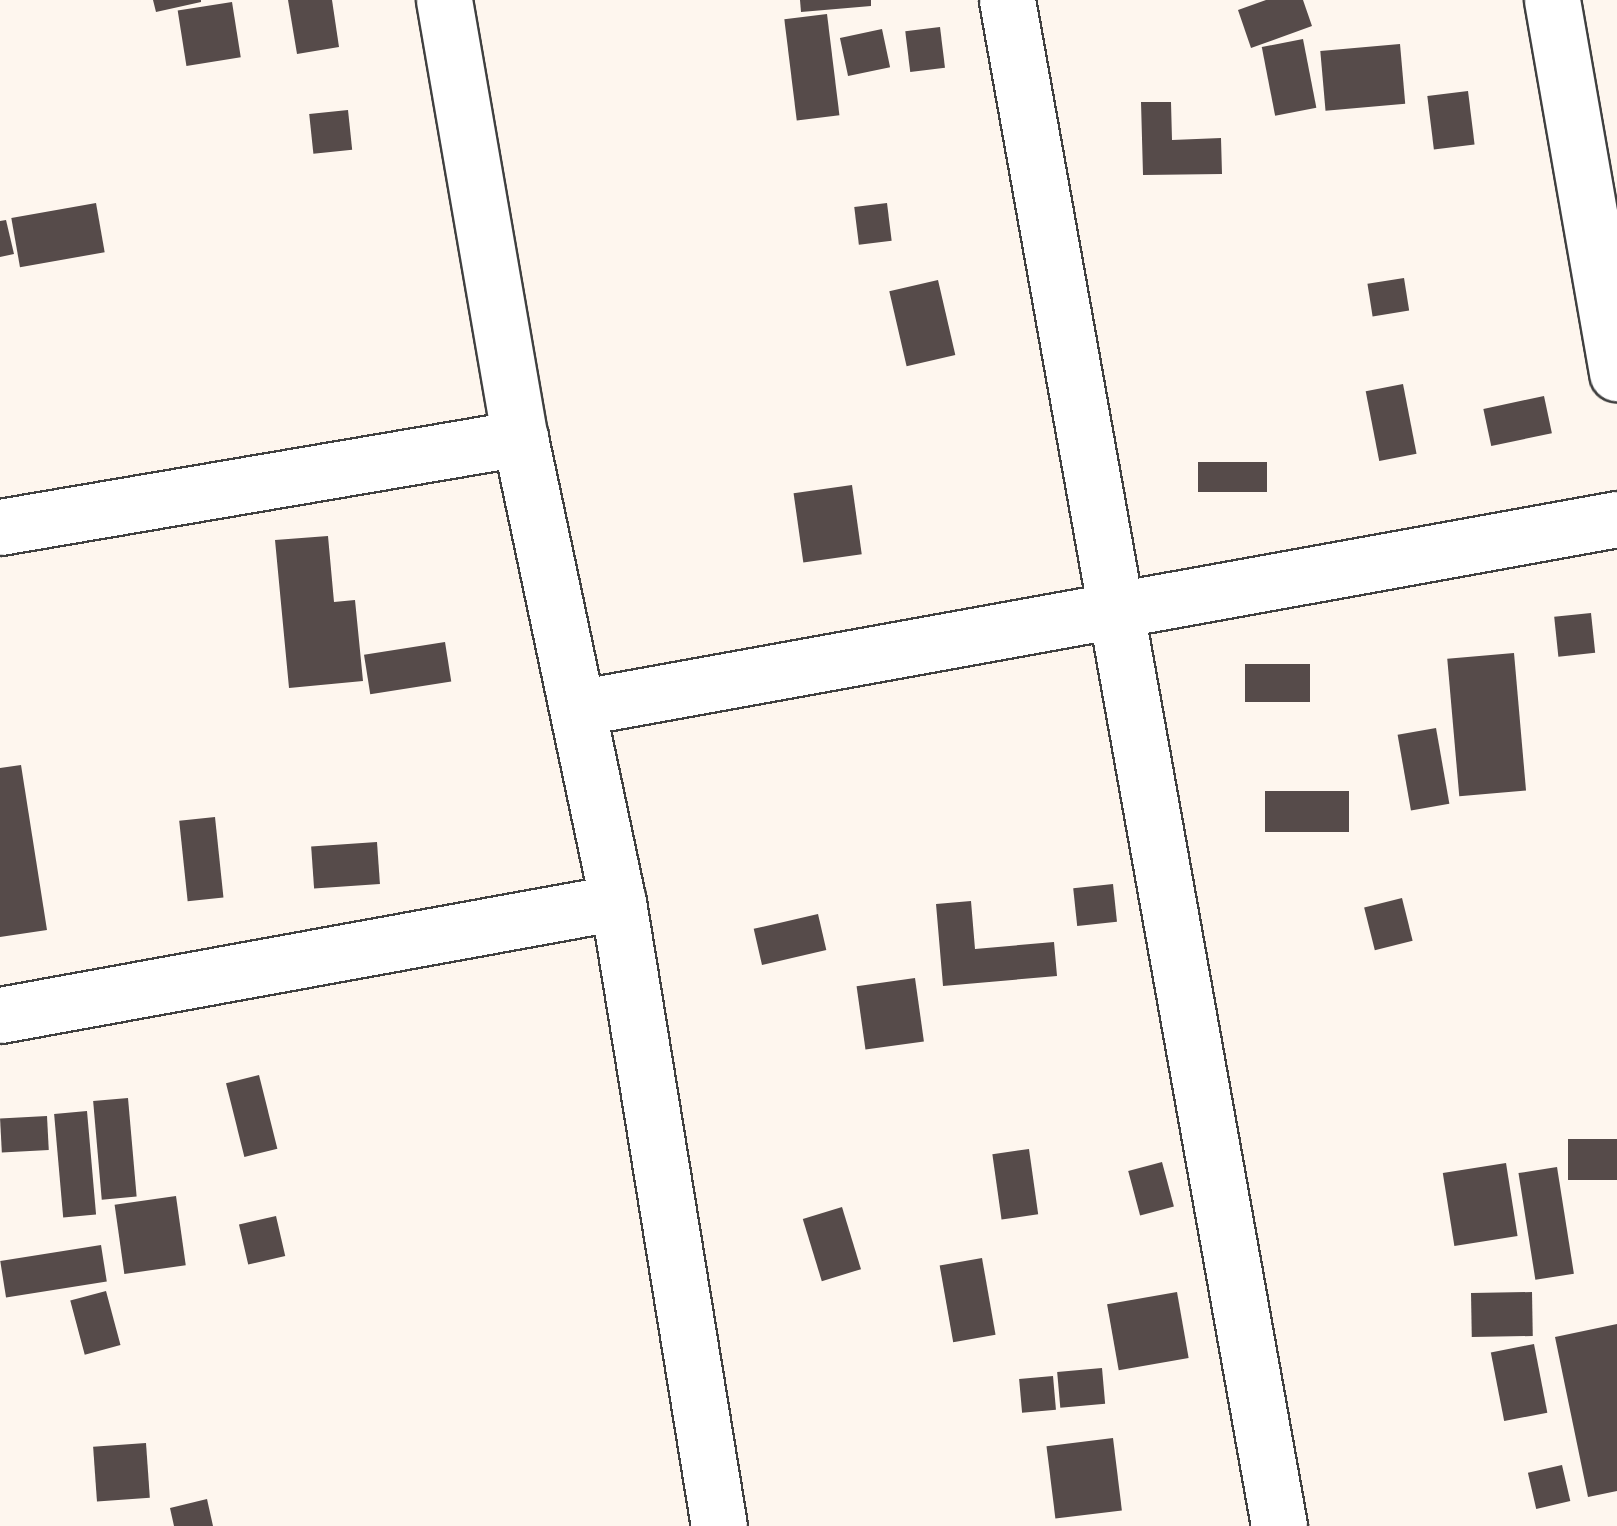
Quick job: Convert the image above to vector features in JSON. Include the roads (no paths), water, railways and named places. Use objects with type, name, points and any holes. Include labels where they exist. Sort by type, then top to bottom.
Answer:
[{"type":"street","points":[[444,0],[520,438],[618,902],[719,1526]]},
{"type":"street","points":[[1007,0],[1278,1526]]},
{"type":"street","points":[[1552,0],[1617,373]]},
{"type":"street","points":[[0,527],[520,438]]},
{"type":"street","points":[[577,708],[1617,519]]},
{"type":"street","points":[[0,1015],[618,902]]}]
